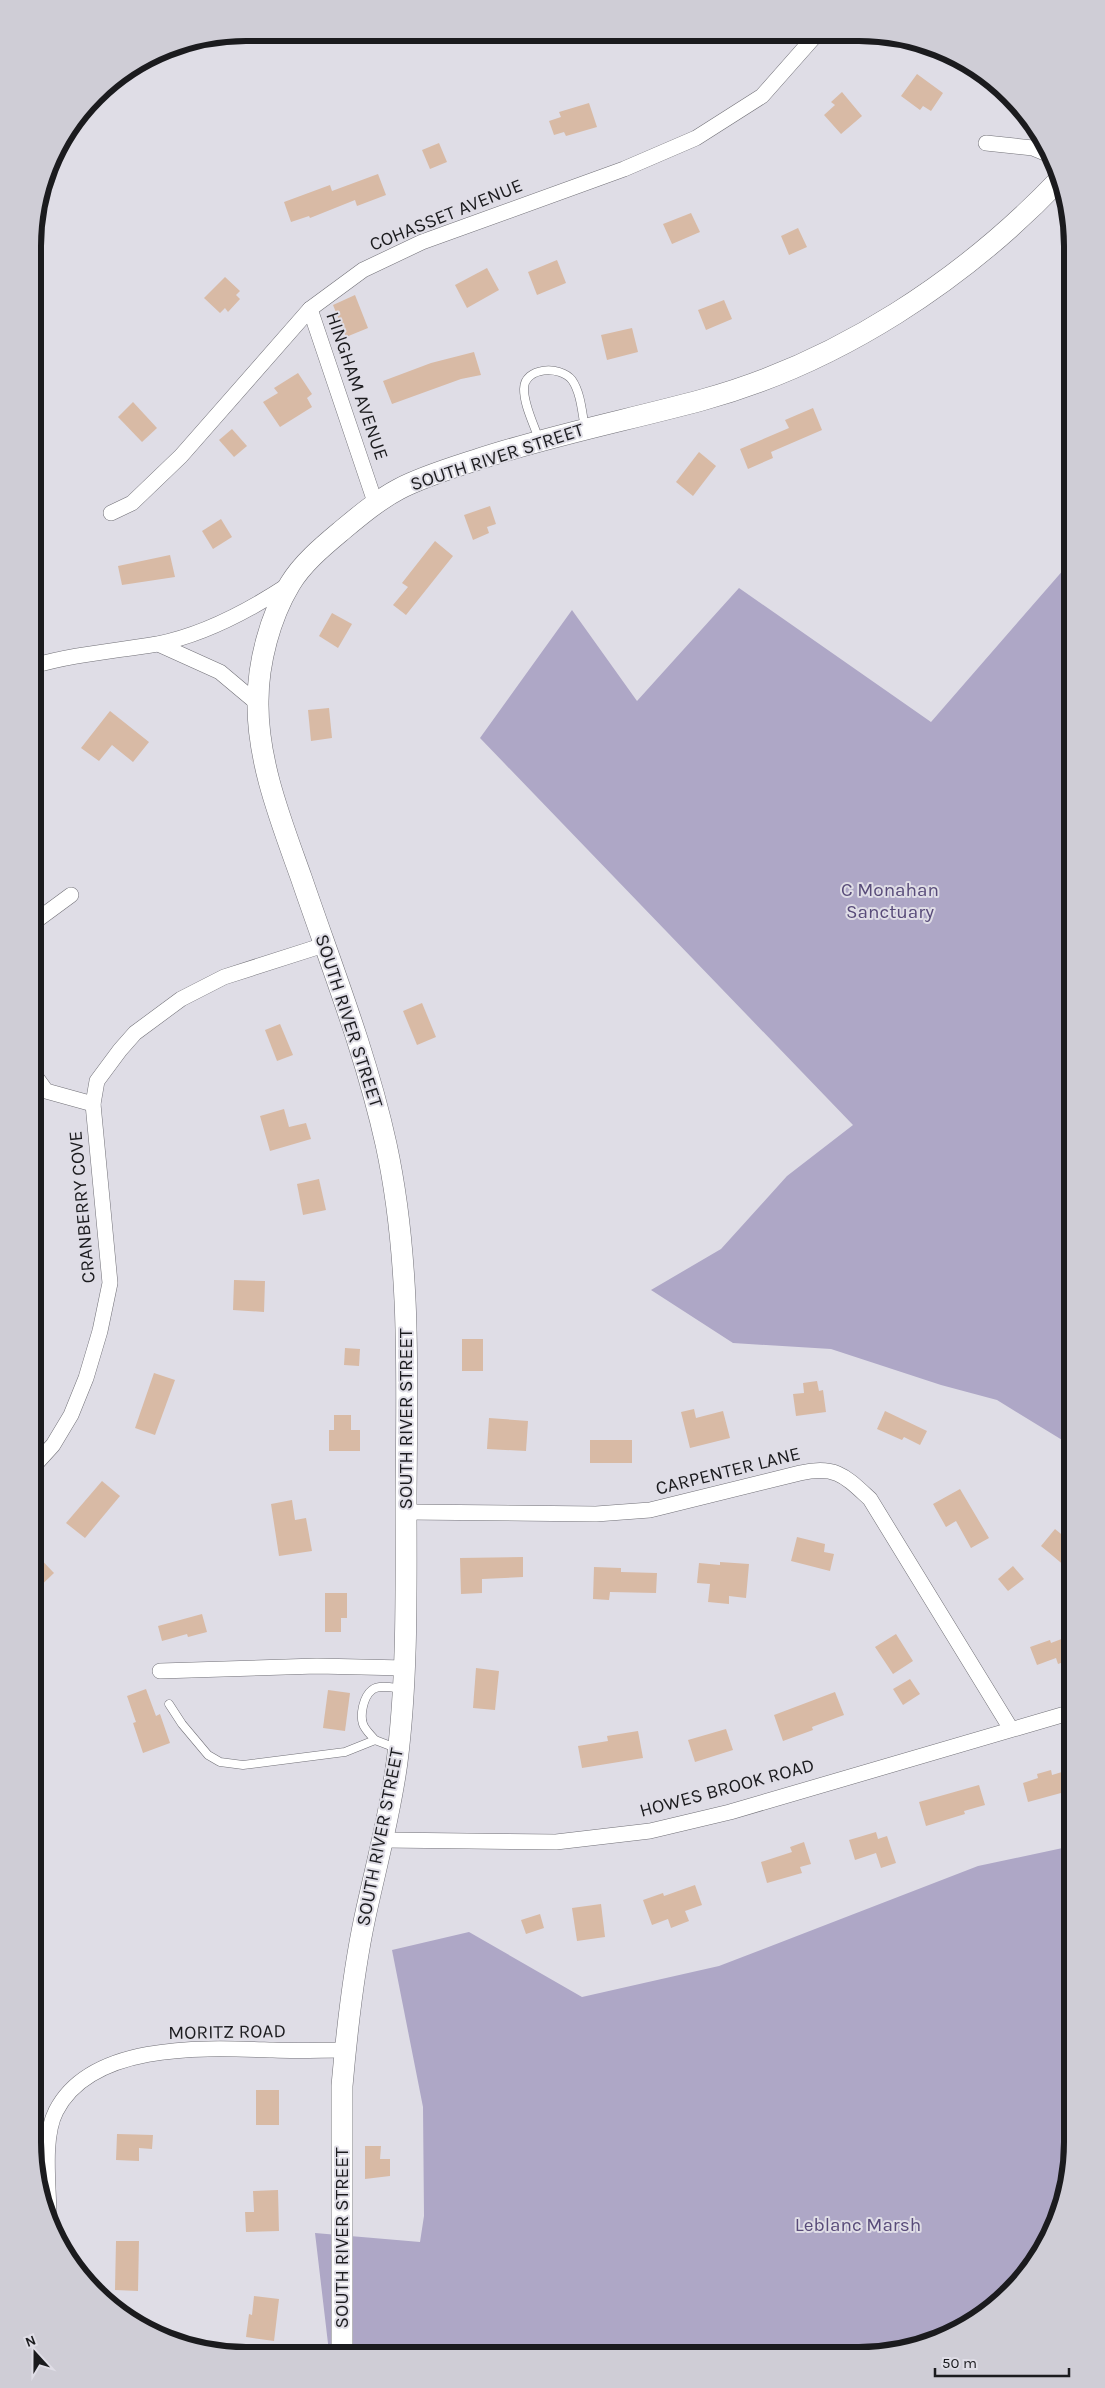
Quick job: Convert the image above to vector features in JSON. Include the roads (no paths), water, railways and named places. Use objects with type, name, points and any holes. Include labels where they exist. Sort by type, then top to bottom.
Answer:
[{"type":"street","name":"COHASSET AVENUE","points":[[112,513],[132,503],[181,456],[310,309],[363,270],[422,242],[624,169],[696,138],[762,96],[812,41]]},
{"type":"street","points":[[986,143],[1033,148],[1041,151]]},
{"type":"street","name":"SOUTH RIVER STREET","points":[[342,2347],[342,2086],[345,2050],[355,1969],[384,1840],[398,1748],[405,1668],[404,1262],[399,1219],[379,1113],[276,802],[262,747],[257,703],[260,668],[274,618],[290,584],[315,554],[397,490],[429,476],[539,440],[706,399],[779,373],[826,352],[870,328],[958,271],[997,239],[1054,184]]},
{"type":"street","name":"HINGHAM AVENUE","points":[[310,309],[376,505]]},
{"type":"street","points":[[41,664],[84,654],[158,644],[188,636],[213,626],[270,597],[290,584]]},
{"type":"street","points":[[158,644],[220,672],[257,703]]},
{"type":"street","points":[[41,917],[71,895]]},
{"type":"street","name":"CRANBERRY COVE","points":[[41,1459],[53,1445],[71,1415],[86,1378],[100,1331],[110,1283],[93,1104],[97,1081],[135,1032],[181,998],[224,978],[324,945]]},
{"type":"street","name":"CRANBERRY COVE","points":[[41,1084],[46,1091],[93,1104]]},
{"type":"street","name":"CARPENTER LANE","points":[[406,1512],[596,1514],[650,1510],[819,1469],[835,1473],[850,1480],[870,1499],[1011,1729]]},
{"type":"street","points":[[160,1672],[317,1666],[405,1668]]},
{"type":"street","name":"HOWES BROOK ROAD","points":[[384,1840],[556,1842],[650,1831],[730,1812],[1064,1714]]},
{"type":"street","name":"MORITZ ROAD","points":[[49,2198],[49,2134],[56,2112],[78,2084],[95,2073],[144,2056],[201,2048],[345,2050]]},
{"type":"lane","points":[[539,440],[525,399],[524,386],[528,379],[539,371],[554,369],[566,373],[573,382],[585,428]]},
{"type":"lane","points":[[398,1748],[375,1740],[363,1724],[362,1708],[372,1690],[382,1687],[403,1689]]},
{"type":"lane","points":[[169,1704],[182,1724],[208,1755],[220,1762],[243,1765],[345,1752],[375,1740]]},
{"type":"park label","name":"C Monahan Sanctuary","points":[[890,901]]},
{"type":"park label","name":"Leblanc Marsh","points":[[858,2225]]}]
